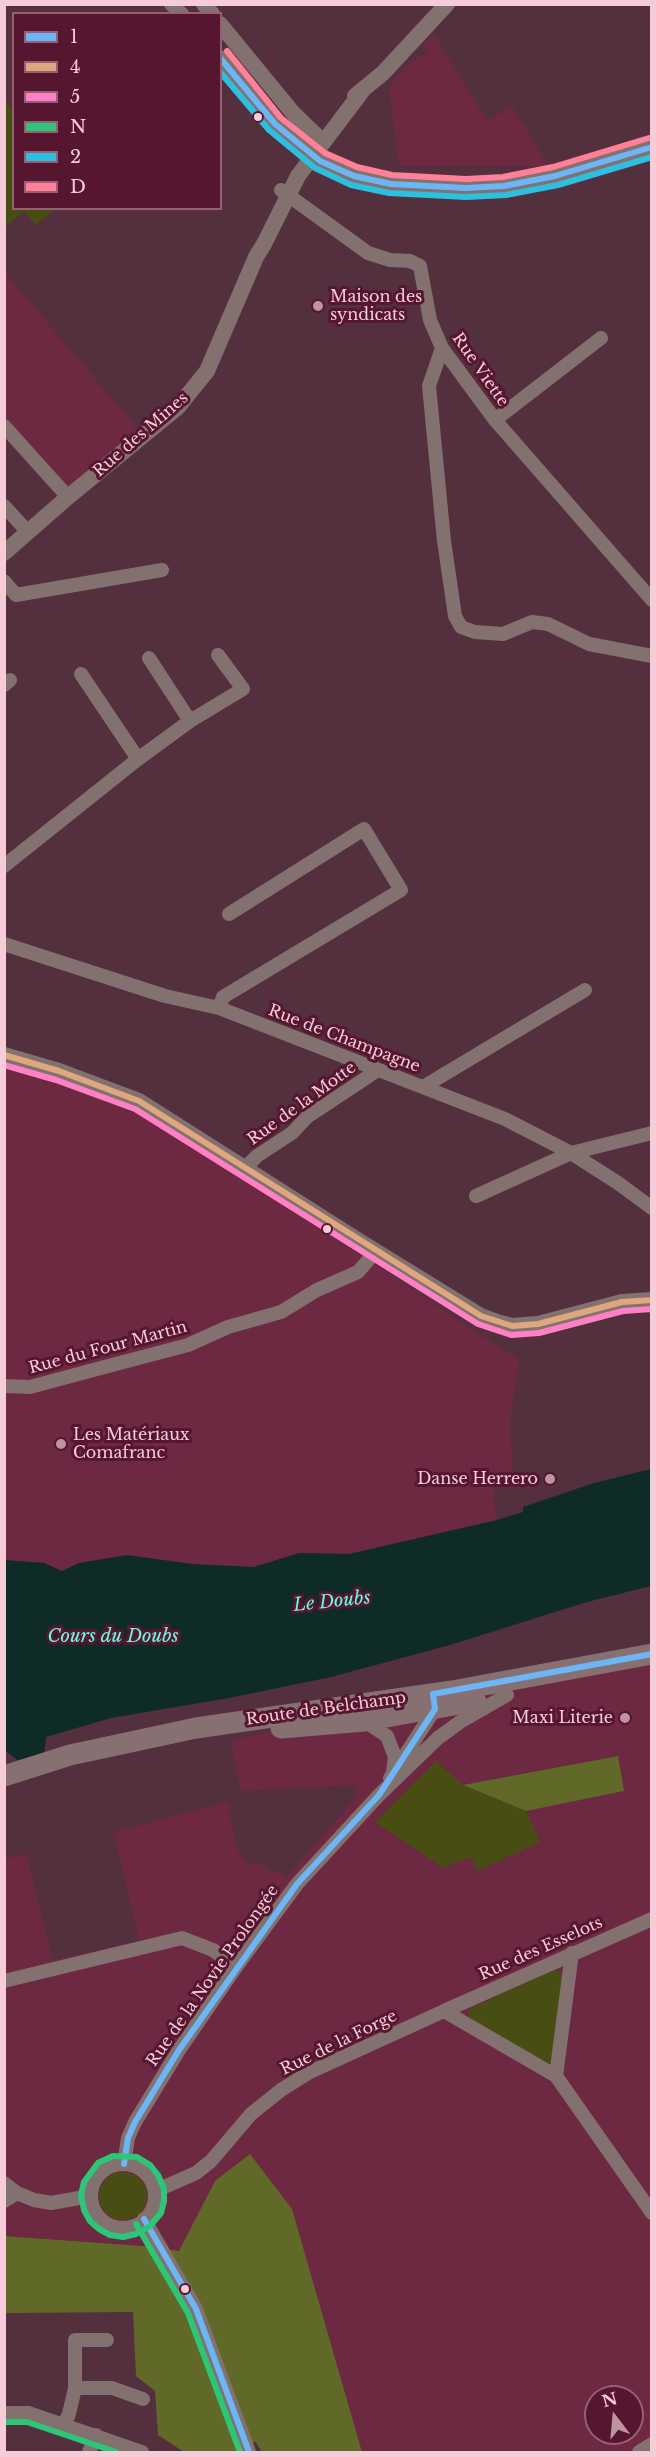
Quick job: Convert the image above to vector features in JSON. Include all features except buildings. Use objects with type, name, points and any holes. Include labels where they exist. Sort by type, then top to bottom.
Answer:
[{"type":"main road","name":"Route de Belchamp","points":[[4,1783],[72,1761],[181,1738],[364,1720],[434,1701],[651,1654]]},
{"type":"main road","name":"Route de Belchamp","points":[[4,1776],[70,1755],[196,1728],[507,1695],[565,1682],[651,1668]]},
{"type":"street","name":"Rue des Mines","points":[[4,553],[178,407],[202,378],[256,257],[259,242],[308,152],[363,90],[383,73],[447,4]]},
{"type":"street","points":[[222,26],[292,113],[319,138]]},
{"type":"street","points":[[222,59],[275,124],[308,152],[326,165],[354,176],[391,184],[466,188],[504,186],[555,176],[651,147]]},
{"type":"street","name":"Rue Viette","points":[[285,192],[368,253],[377,257],[410,261],[420,266],[430,320],[442,348],[495,420],[651,600]]},
{"type":"street","points":[[495,420],[601,338]]},
{"type":"street","points":[[442,348],[429,386],[444,541],[455,616],[461,627],[475,632],[502,634],[532,622],[548,624],[589,644],[651,656]]},
{"type":"street","points":[[4,426],[68,497]]},
{"type":"street","points":[[4,506],[28,532]]},
{"type":"street","points":[[4,581],[16,595],[162,570]]},
{"type":"street","points":[[4,866],[138,759],[190,721],[243,689],[218,655]]},
{"type":"street","points":[[149,658],[190,721]]},
{"type":"street","points":[[81,674],[138,759]]},
{"type":"street","points":[[219,1008],[224,998],[401,890],[364,829],[229,914]]},
{"type":"street","name":"Rue de Champagne","points":[[4,944],[165,996],[219,1008],[505,1119],[572,1153],[651,1208]]},
{"type":"street","points":[[423,1087],[585,990]]},
{"type":"street","points":[[4,1055],[59,1071],[139,1101],[481,1316],[512,1326],[538,1324],[622,1302],[651,1300]]},
{"type":"street","name":"Rue de la Motte","points":[[246,1167],[257,1156],[292,1133],[307,1117],[378,1070]]},
{"type":"street","points":[[476,1196],[572,1153],[651,1133]]},
{"type":"street","name":"Rue du Four Martin","points":[[4,1386],[30,1387],[188,1345],[228,1327],[281,1312],[317,1290],[358,1272],[376,1251]]},
{"type":"street","name":"Rue de la Novie Prolongée","points":[[124,2164],[128,2138],[135,2122],[179,2049],[236,1966],[297,1884],[379,1795],[438,1738],[460,1722],[507,1695]]},
{"type":"street","points":[[434,1701],[438,1738]]},
{"type":"street","name":"Rue de la Novie Prolongée","points":[[379,1795],[434,1701]]},
{"type":"street","points":[[364,1720],[387,1736],[392,1744],[395,1757],[393,1773]]},
{"type":"street","name":"Rue des Esselots","points":[[444,2011],[651,1919]]},
{"type":"street","points":[[4,1981],[182,1938],[213,1950],[236,1966]]},
{"type":"street","points":[[556,2076],[572,1953]]},
{"type":"street","points":[[444,2011],[556,2076],[651,2213]]},
{"type":"street","name":"Rue de la Forge","points":[[154,2191],[196,2173],[211,2161],[251,2114],[281,2090],[308,2073],[444,2011]]},
{"type":"street","points":[[124,2164],[135,2166],[144,2172],[151,2181],[154,2191],[153,2208],[144,2219],[134,2226],[123,2228],[114,2227],[97,2216],[90,2196],[97,2177],[104,2170],[114,2165],[124,2164]]},
{"type":"street","points":[[4,2183],[17,2193],[34,2200],[51,2203],[90,2196]]},
{"type":"street","points":[[4,2201],[17,2193]]},
{"type":"street","points":[[144,2219],[196,2309],[249,2452]]},
{"type":"street","points":[[64,2424],[69,2414],[75,2388],[75,2340],[107,2340]]},
{"type":"street","points":[[75,2388],[112,2388],[143,2399]]},
{"type":"street","points":[[4,2413],[29,2413],[142,2452]]},
{"type":"street","points":[[89,2452],[96,2435]]},
{"type":"shaded area","points":[[435,35],[487,121],[512,106],[549,166],[399,166],[389,88],[404,66],[428,52],[423,43]]},
{"type":"shaded area","points":[[4,271],[137,428],[67,491],[5,419]]},
{"type":"shaded area","points":[[4,1065],[147,1113],[519,1360],[510,1420],[512,1470],[499,1475],[493,1501],[497,1520],[349,1554],[299,1553],[254,1567],[79,1563],[62,1571],[44,1563],[5,1560]]},
{"type":"shaded area","points":[[651,1649],[651,2452],[362,2452],[292,2209],[215,2181],[179,2251],[142,2246],[5,2236],[5,1859],[26,1853],[53,1960],[139,1941],[114,1832],[227,1802],[238,1850],[245,1862],[250,1866],[254,1860],[274,1873],[282,1871],[285,1879],[358,1795],[353,1785],[241,1791],[230,1741],[551,1663]],"holes":[[[617,1756],[623,1791],[526,1811],[539,1842],[478,1871],[436,1762],[463,1785]]]},
{"type":"green space","points":[[5,100],[12,110],[12,210],[55,210],[36,225],[24,211],[5,227]]},
{"type":"green space","points":[[618,1756],[624,1791],[526,1811],[463,1785]]},
{"type":"green space","points":[[436,1761],[463,1785],[526,1811],[540,1842],[478,1871],[471,1857],[443,1868],[375,1822]]},
{"type":"green space","points":[[554,1970],[559,1971],[562,1976],[552,2062],[544,2065],[469,2017],[468,2011],[471,2008]]},
{"type":"green space","points":[[250,2154],[292,2209],[362,2452],[262,2452],[255,2441],[243,2452],[184,2452],[158,2435],[155,2391],[136,2376],[133,2312],[5,2313],[4,2236],[142,2246],[179,2251],[215,2181]]},
{"type":"green space","points":[[123,2172],[140,2179],[147,2196],[140,2213],[123,2220],[106,2213],[99,2196],[106,2179]]},
{"type":"water","name":"Cours du Doubs","points":[[651,1469],[651,1586],[587,1602],[450,1645],[331,1677],[229,1698],[111,1718],[46,1737],[44,1756],[17,1760],[5,1750],[4,1560],[44,1563],[62,1571],[79,1563],[127,1555],[192,1564],[254,1567],[299,1553],[349,1554],[497,1520],[523,1512],[523,1507],[594,1483]]},
{"type":"transit line","name":"D","points":[[227,51],[281,118],[325,153],[357,167],[392,175],[466,179],[503,177],[553,167],[649,138]]},
{"type":"transit line","name":"1","points":[[222,60],[275,124],[320,161],[354,176],[391,184],[466,188],[504,186],[555,176],[652,147]]},
{"type":"transit line","name":"2","points":[[222,74],[269,130],[315,168],[351,185],[389,193],[466,197],[506,195],[558,185],[652,157]]},
{"type":"transit line","name":"4","points":[[4,1055],[59,1071],[139,1101],[481,1316],[512,1326],[538,1324],[622,1302],[652,1300]]},
{"type":"transit line","name":"5","points":[[4,1065],[56,1080],[135,1109],[478,1324],[511,1335],[539,1333],[623,1311],[652,1309]]},
{"type":"transit line","name":"1","points":[[124,2164],[128,2138],[135,2122],[179,2050],[297,1884],[379,1795],[435,1709],[433,1694],[652,1654]]},
{"type":"transit line","name":"N","points":[[98,2163],[84,2182],[81,2195],[84,2210],[90,2221],[110,2235],[123,2237],[136,2234],[150,2226],[161,2213],[164,2201],[164,2189],[158,2175],[150,2165],[137,2157],[113,2156],[100,2162]]},
{"type":"transit line","name":"1","points":[[144,2219],[196,2309],[249,2452]]},
{"type":"transit line","name":"N","points":[[136,2224],[188,2313],[240,2452]]},
{"type":"transit line","name":"N","points":[[4,2422],[27,2422],[116,2452]]},
{"type":"place","name":"Maison des syndicats","points":[[318,306]]},
{"type":"place","name":"Les Matériaux Comafranc","points":[[61,1444]]},
{"type":"place","name":"Danse Herrero","points":[[550,1479]]},
{"type":"place","name":"Maxi Literie","points":[[625,1718]]},
{"type":"water label","name":"Le Doubs","points":[[332,1602]]}]
